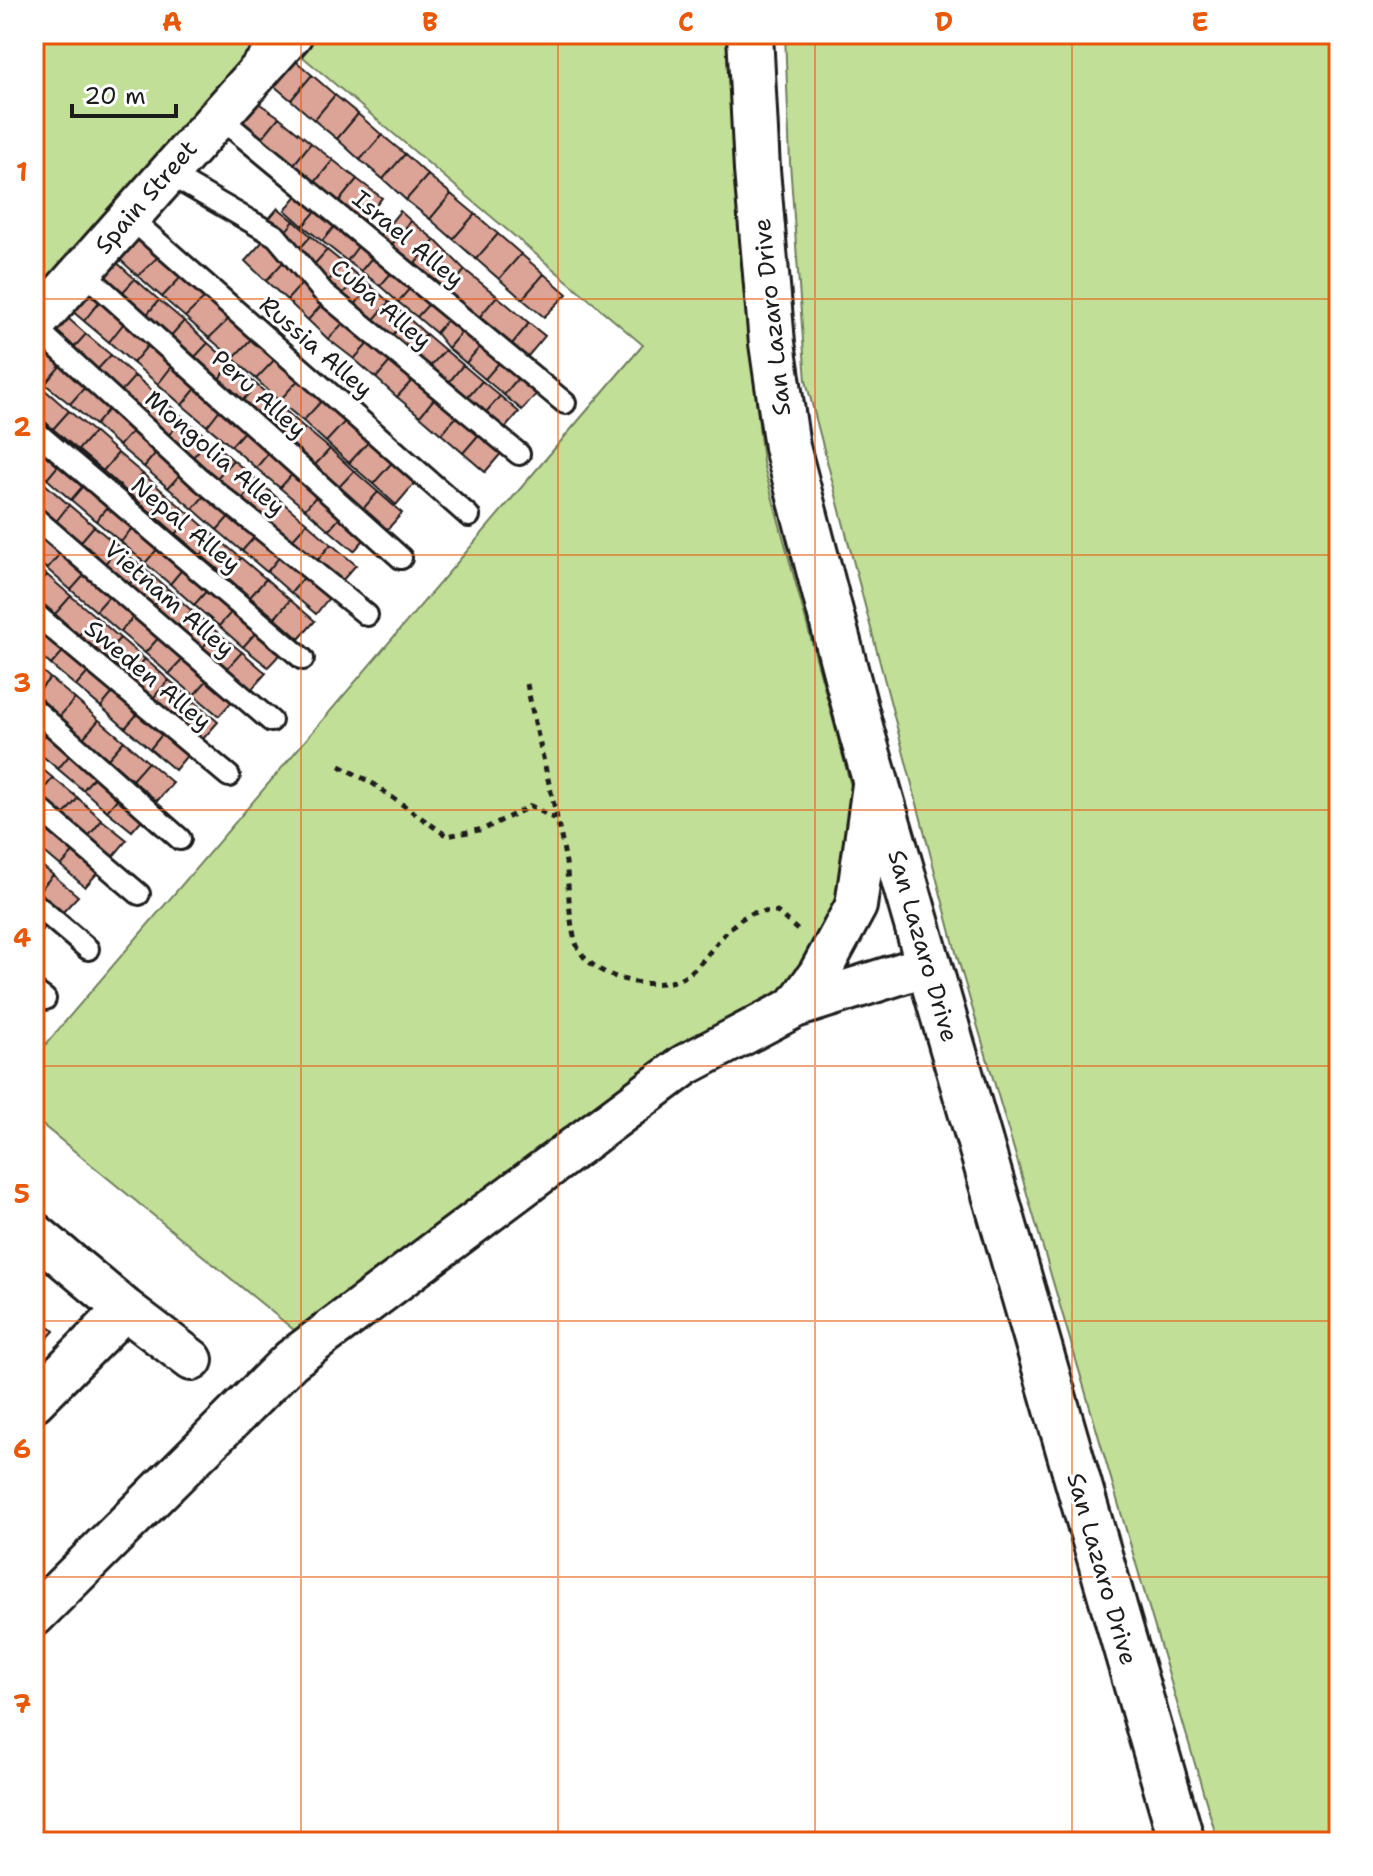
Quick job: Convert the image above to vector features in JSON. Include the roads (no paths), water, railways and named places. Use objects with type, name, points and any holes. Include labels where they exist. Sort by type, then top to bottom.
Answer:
[{"type":"street","name":"Spain Street","points":[[34,325],[292,34]]},
{"type":"street","name":"San Lazaro Drive","points":[[750,34],[757,170],[772,343],[787,447],[874,778],[1182,1842]]},
{"type":"street","points":[[795,1007],[819,974],[856,906],[874,778]]},
{"type":"street","points":[[34,1616],[291,1360],[685,1065],[795,1007],[928,965]]},
{"type":"street","points":[[34,1233],[192,1360]]},
{"type":"street","points":[[34,1401],[125,1309]]},
{"type":"lane","name":"Israel Alley","points":[[218,116],[565,403]]},
{"type":"lane","name":"Cuba Alley","points":[[167,173],[276,236],[324,293],[519,454]]},
{"type":"lane","name":"Russia Alley","points":[[129,217],[469,516]]},
{"type":"lane","name":"Peru Alley","points":[[81,270],[401,558]]},
{"type":"lane","name":"Mongolia Alley","points":[[34,325],[199,478],[367,615]]},
{"type":"lane","name":"Nepal Alley","points":[[34,430],[303,659]]},
{"type":"lane","name":"Vietnam Alley","points":[[34,517],[271,721]]},
{"type":"lane","name":"Sweden Alley","points":[[34,613],[229,776]]},
{"type":"lane","points":[[34,709],[180,839]]},
{"type":"lane","points":[[34,804],[139,894]]},
{"type":"lane","points":[[34,903],[88,949]]}]
